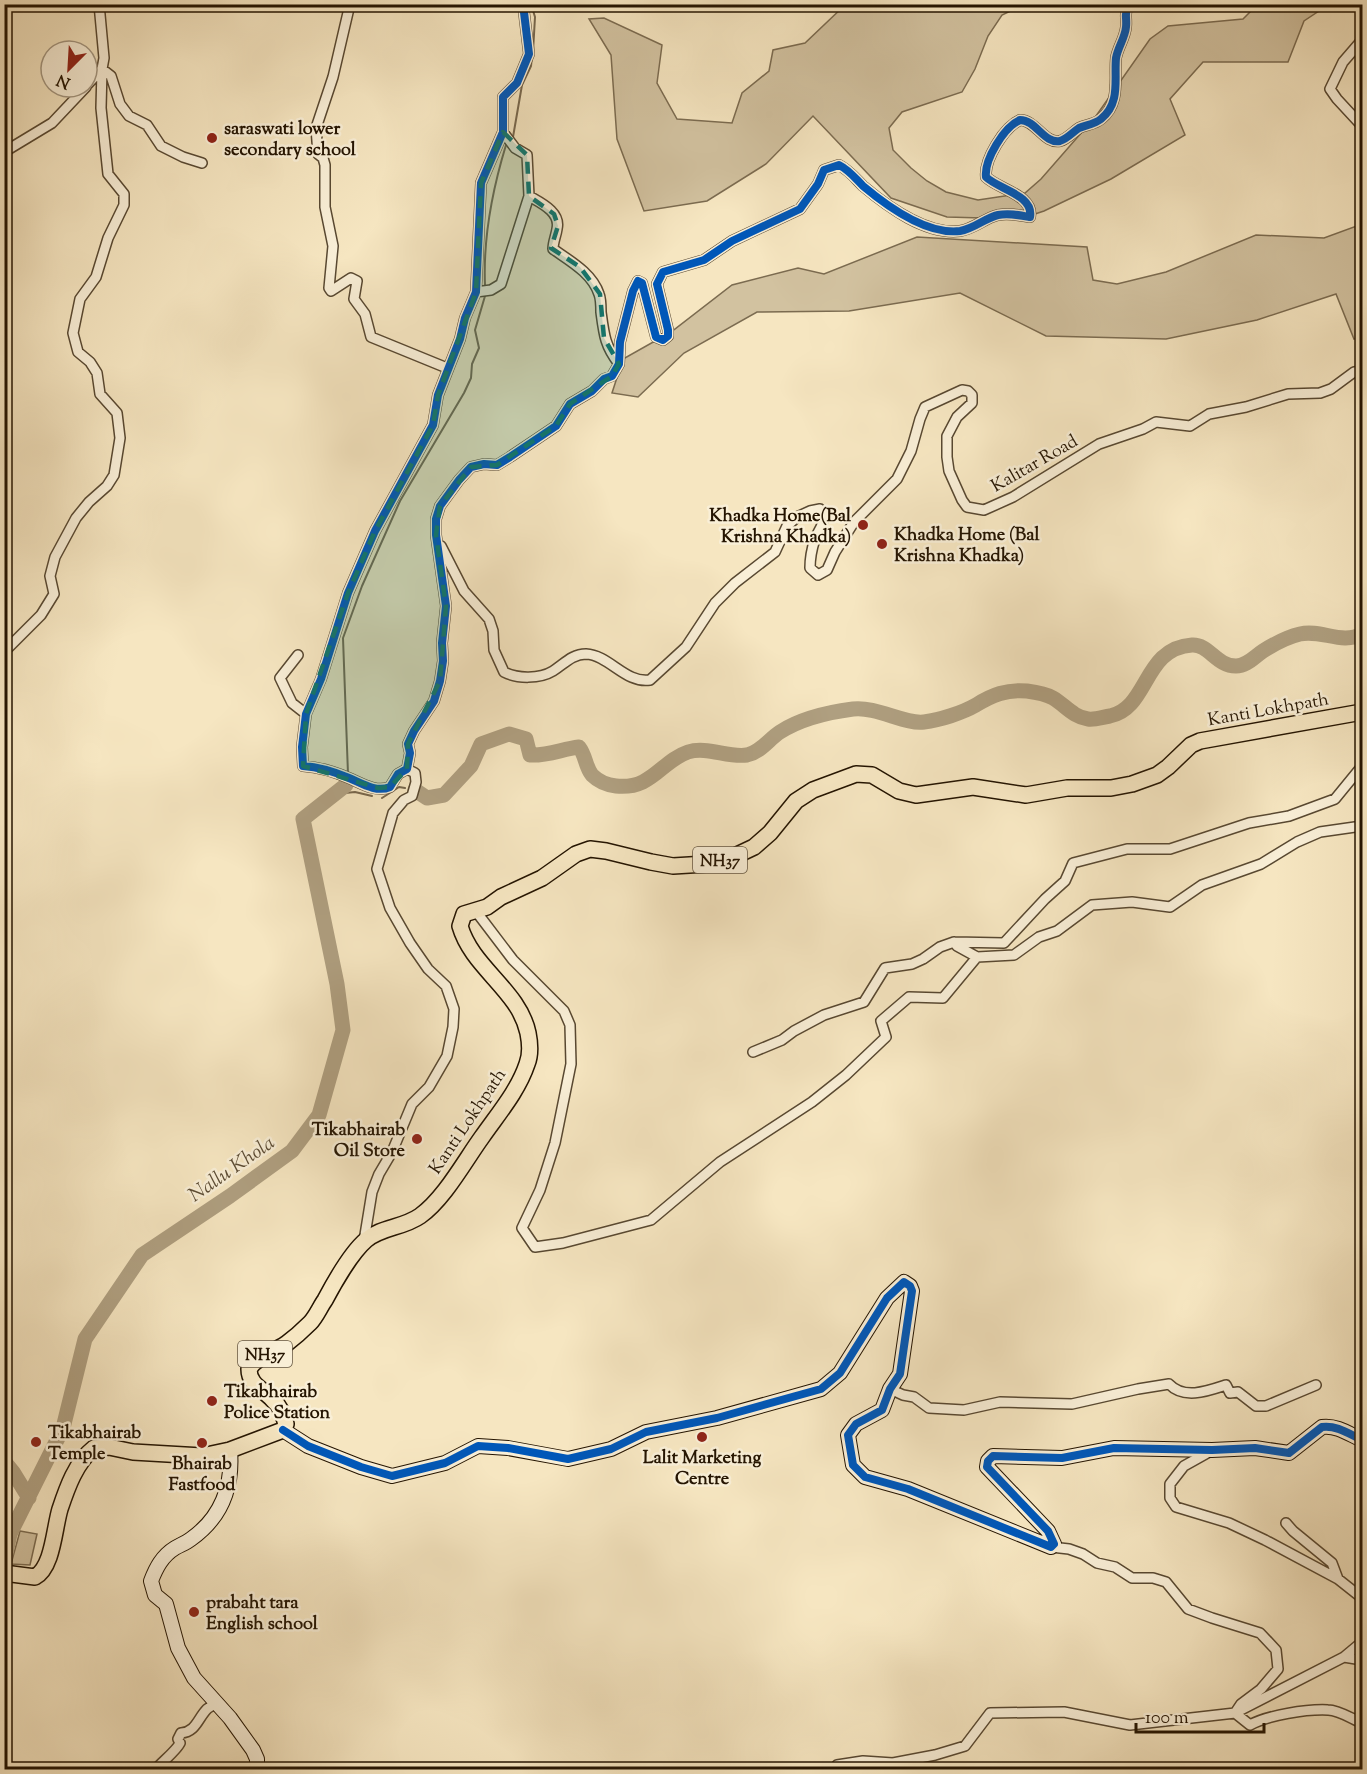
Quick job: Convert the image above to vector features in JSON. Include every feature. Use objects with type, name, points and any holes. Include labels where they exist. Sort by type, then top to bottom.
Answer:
[{"type":"main road","name":"Kanti Lokhpath","points":[[283,1430],[286,1424],[283,1412],[271,1397],[251,1380],[249,1370],[254,1362],[285,1344],[312,1321],[364,1241],[380,1231],[408,1223],[421,1215],[436,1199],[508,1100],[528,1061],[530,1047],[523,1016],[509,995],[470,948],[460,926],[461,917],[464,914],[487,907],[501,897],[531,885],[576,854],[590,849],[673,866],[706,864],[735,856],[754,847],[770,833],[796,801],[813,790],[856,774],[872,775],[899,791],[916,795],[972,787],[1026,795],[1067,788],[1111,788],[1132,784],[1157,775],[1191,745],[1200,741],[1362,712]]},
{"type":"main road","points":[[4,1573],[35,1577],[43,1572],[60,1510],[72,1478],[94,1448],[109,1447],[133,1452],[193,1456],[209,1455],[230,1450],[283,1430]]},
{"type":"street","points":[[4,652],[11,648],[41,615],[54,594],[50,576],[55,557],[76,518],[107,486],[114,475],[120,438],[117,413],[100,394],[97,373],[90,362],[78,352],[73,333],[80,299],[96,277],[108,238],[124,205],[124,194],[108,174],[101,108],[104,58],[99,4]]},
{"type":"street","points":[[102,32],[107,4]]},
{"type":"street","points":[[350,4],[333,77],[316,128],[318,154],[323,158],[325,207],[333,246],[329,288],[331,291],[335,290],[351,278],[357,281],[354,299],[365,314],[371,337],[447,368]]},
{"type":"street","points":[[407,769],[398,774],[390,787],[386,789],[360,784],[352,778],[303,766],[302,747],[306,714],[321,679],[348,593],[375,531],[433,424],[438,395],[476,292],[482,183],[503,132],[503,97],[517,83],[529,54],[523,4]]},
{"type":"street","points":[[407,769],[410,753],[408,744],[434,701],[443,661],[442,643],[446,606],[436,535],[436,519],[440,506],[471,467],[484,464],[496,465],[556,426],[570,404],[592,391],[604,379],[612,376],[619,364],[620,342],[638,281],[642,283],[656,337],[663,340],[668,336],[668,330],[657,284],[663,272],[704,260],[732,241],[800,210],[818,184],[824,170],[831,166],[839,165],[847,169],[880,199],[927,228],[944,232],[963,231],[997,215],[1015,214],[1030,217],[1030,206],[1027,202],[1005,186],[994,183],[986,177],[987,166],[993,152],[1004,134],[1020,120],[1030,122],[1047,137],[1061,141],[1074,131],[1102,119],[1116,91],[1116,58],[1126,27],[1125,16],[1128,4]]},
{"type":"street","points":[[1362,40],[1343,62],[1330,89],[1362,126]]},
{"type":"street","points":[[99,72],[102,69]]},
{"type":"street","points":[[102,69],[111,76],[120,104],[129,116],[147,125],[162,146],[183,157],[202,162]]},
{"type":"street","points":[[4,152],[52,123],[74,99]]},
{"type":"street","points":[[476,292],[491,290],[501,284],[530,196],[527,155],[515,148],[503,132]]},
{"type":"street","points":[[530,196],[547,206],[554,214],[558,226],[553,249],[580,267],[589,276],[600,294],[604,338],[609,351],[619,364]]},
{"type":"street","name":"Kalitar Road","points":[[436,535],[464,591],[489,619],[493,631],[494,650],[504,672],[517,677],[548,673],[566,660],[585,654],[597,656],[632,677],[645,681],[650,680],[686,648],[715,603],[735,583],[775,552],[788,526],[810,511],[820,509],[824,513],[824,521],[815,539],[810,568],[818,575],[827,570],[835,552],[854,522],[897,479],[911,451],[925,407],[962,390],[972,395],[972,403],[957,417],[947,436],[949,471],[962,500],[968,507],[984,510],[1013,497],[1099,444],[1143,429],[1156,422],[1190,426],[1209,414],[1246,407],[1288,394],[1320,393],[1331,389],[1354,372],[1362,370]]},
{"type":"street","points":[[298,655],[280,678],[291,703],[306,714]]},
{"type":"street","points":[[753,1053],[782,1040],[824,1015],[864,1002],[885,968],[912,964],[940,947],[954,942],[1004,942],[1065,881],[1073,863],[1127,849],[1170,849],[1250,823],[1289,816],[1335,799],[1362,766]]},
{"type":"street","points":[[364,1241],[372,1192],[379,1174],[393,1152],[412,1104],[429,1087],[447,1056],[453,1027],[454,1009],[446,987],[428,969],[410,943],[390,908],[377,869],[393,813],[404,800],[412,796],[416,782],[415,773],[407,769]]},
{"type":"street","points":[[954,942],[977,957],[1014,955],[1038,937],[1057,931],[1092,905],[1132,902],[1170,907],[1202,885],[1261,864],[1297,842],[1320,832],[1362,826]]},
{"type":"street","points":[[475,910],[513,960],[564,1011],[570,1025],[571,1064],[555,1143],[540,1190],[522,1228],[535,1247],[563,1243],[651,1220],[720,1162],[812,1102],[846,1075],[886,1037],[881,1021],[909,997],[943,998],[977,957]]},
{"type":"street","points":[[283,1430],[308,1446],[361,1467],[392,1476],[445,1463],[478,1446],[508,1448],[568,1459],[611,1449],[646,1432],[717,1418],[821,1389],[840,1373],[887,1298],[904,1282],[910,1286],[912,1291],[900,1374],[890,1389],[882,1410],[856,1424],[848,1435],[852,1465],[865,1477],[908,1489],[1050,1547],[1069,1549],[1083,1554],[1097,1563],[1115,1567],[1132,1578],[1153,1578],[1166,1582],[1188,1608],[1260,1633],[1276,1650],[1278,1669],[1260,1689],[1241,1704],[1236,1713]]},
{"type":"street","points":[[890,1389],[915,1397],[928,1408],[964,1410],[1000,1402],[1072,1404],[1169,1384],[1174,1390],[1199,1394],[1226,1385],[1230,1393],[1238,1392],[1256,1406],[1266,1406],[1316,1385]]},
{"type":"street","points":[[1050,1547],[1054,1544],[1048,1531],[987,1467],[988,1461],[993,1456],[1062,1458],[1114,1448],[1212,1450],[1255,1448],[1289,1453],[1322,1426],[1336,1427],[1362,1440]]},
{"type":"street","points":[[230,1450],[230,1485],[221,1506],[207,1525],[191,1539],[172,1549],[163,1558],[151,1581],[155,1595],[166,1604],[178,1648],[194,1678],[230,1718],[253,1750],[257,1759],[257,1770]]},
{"type":"street","points":[[1212,1450],[1184,1466],[1170,1484],[1170,1498],[1176,1507],[1229,1523],[1338,1578],[1362,1598]]},
{"type":"street","points":[[1286,1523],[1332,1563],[1338,1578]]},
{"type":"street","points":[[833,1770],[837,1765],[863,1761],[893,1763],[935,1755],[965,1746],[990,1713],[1064,1712],[1130,1725],[1236,1713],[1344,1657],[1362,1642]]},
{"type":"street","points":[[1344,1657],[1362,1660]]},
{"type":"street","points":[[155,1770],[168,1755],[178,1748],[181,1733],[187,1733],[196,1725],[207,1708],[216,1704]]},
{"type":"street","points":[[1236,1713],[1250,1725],[1260,1719],[1277,1715],[1329,1710],[1362,1724]]},
{"type":"highlighted area","points":[[503,132],[527,155],[529,196],[554,214],[558,226],[551,248],[580,267],[600,294],[604,338],[619,364],[612,376],[570,404],[556,426],[497,465],[471,467],[440,506],[436,535],[446,606],[440,681],[408,744],[407,769],[390,787],[378,788],[303,766],[306,714],[348,593],[375,531],[433,425],[438,395],[476,292],[481,183]]},
{"type":"shaded area","points":[[845,5],[1023,5],[1002,15],[988,36],[975,69],[962,92],[902,112],[889,128],[893,150],[927,181],[946,192],[978,200],[1025,193],[1041,179],[1096,116],[1150,39],[1168,26],[1243,19],[1257,5],[1328,5],[1304,21],[1288,62],[1203,62],[1170,99],[1185,135],[1111,179],[1044,211],[1020,219],[947,217],[891,198],[813,116],[766,164],[707,201],[644,211],[617,139],[611,55],[589,19],[604,18],[662,45],[657,83],[677,119],[732,123],[742,93],[769,71],[773,50],[805,43]]},
{"type":"shaded area","points":[[1362,224],[1362,337],[1354,339],[1336,294],[1257,320],[1166,339],[1046,336],[960,293],[849,311],[757,312],[684,353],[638,397],[612,393],[623,359],[671,332],[732,285],[798,268],[824,274],[917,237],[1087,247],[1093,280],[1117,284],[1166,272],[1256,235],[1324,238]]},
{"type":"shaded area","points":[[20,1531],[37,1534],[30,1565],[11,1564]]},
{"type":"waterway","points":[[531,4],[535,17],[533,52]]},
{"type":"waterway","points":[[513,137],[522,85],[531,66],[532,57]]},
{"type":"waterway","points":[[485,285],[485,249],[490,214],[506,145]]},
{"type":"waterway","points":[[348,774],[343,638],[362,586],[400,501],[471,378],[472,364],[479,348],[475,330],[485,296]]},
{"type":"waterway","points":[[415,790],[427,798],[444,795],[471,766],[481,744],[509,734],[526,739],[530,755],[579,747],[592,775],[609,785],[628,786],[639,784],[688,752],[703,750],[747,755],[757,751],[780,732],[797,723],[825,714],[853,709],[871,710],[909,721],[924,722],[958,713],[1000,694],[1020,691],[1047,695],[1078,716],[1096,719],[1123,711],[1132,702],[1164,656],[1176,649],[1192,645],[1198,646],[1223,663],[1240,666],[1281,641],[1300,634],[1316,633],[1339,638],[1362,634]]},
{"type":"waterway","name":"Nallu Khola","points":[[4,1562],[10,1534],[63,1428],[85,1339],[142,1255],[292,1151],[319,1115],[343,1030],[337,984],[303,819],[346,785]]},
{"type":"waterway","points":[[382,798],[399,787],[405,788]]},
{"type":"waterway","points":[[335,794],[355,792],[372,796]]},
{"type":"waterway","points":[[4,1461],[29,1498]]},
{"type":"cycle path","points":[[523,4],[529,54],[517,83],[503,97],[503,132],[481,183],[476,292],[438,395],[433,425],[375,531],[348,593],[321,679],[306,714],[302,747],[303,766],[332,772],[379,789],[390,787],[398,774],[407,769],[410,753],[408,744],[434,701],[440,681],[446,606],[436,535],[436,519],[440,506],[471,467],[484,464],[497,465],[510,457],[556,426],[570,404],[592,391],[604,379],[612,376],[619,364],[620,342],[633,291],[638,281],[642,283],[656,337],[663,340],[668,336],[668,330],[657,284],[663,272],[704,260],[732,241],[800,209],[818,184],[824,170],[839,165],[896,211],[934,229],[960,231],[1002,214],[1030,217],[1030,209],[1021,198],[986,177],[992,153],[1008,129],[1020,120],[1031,124],[1049,139],[1060,141],[1079,128],[1099,121],[1107,113],[1114,98],[1116,58],[1125,31],[1128,4]]},
{"type":"cycle path","points":[[283,1430],[308,1446],[361,1467],[392,1476],[445,1463],[478,1446],[508,1448],[568,1459],[611,1449],[646,1432],[717,1418],[821,1389],[840,1373],[887,1298],[904,1282],[910,1286],[912,1291],[900,1374],[890,1389],[882,1410],[856,1424],[848,1435],[853,1465],[865,1477],[908,1489],[1051,1547],[1054,1544],[1048,1531],[987,1467],[988,1461],[993,1456],[1062,1458],[1114,1448],[1212,1450],[1255,1448],[1289,1453],[1322,1427],[1343,1430],[1362,1440]]},
{"type":"place","name":"saraswati lower secondary school","points":[[212,138]]},
{"type":"place","name":"Khadka Home(Bal Krishna Khadka)","points":[[863,525]]},
{"type":"place","name":"Khadka Home (Bal Krishna Khadka)","points":[[882,544]]},
{"type":"place","name":"Tikabhairab Oil Store","points":[[417,1139]]},
{"type":"place","name":"Tikabhairab Police Station","points":[[212,1401]]},
{"type":"place","name":"Lalit Marketing Centre","points":[[702,1437]]},
{"type":"place","name":"Tikabhairab Temple","points":[[36,1442]]},
{"type":"place","name":"Bhairab Fastfood","points":[[202,1443]]},
{"type":"place","name":"prabaht tara English school","points":[[194,1612]]}]
